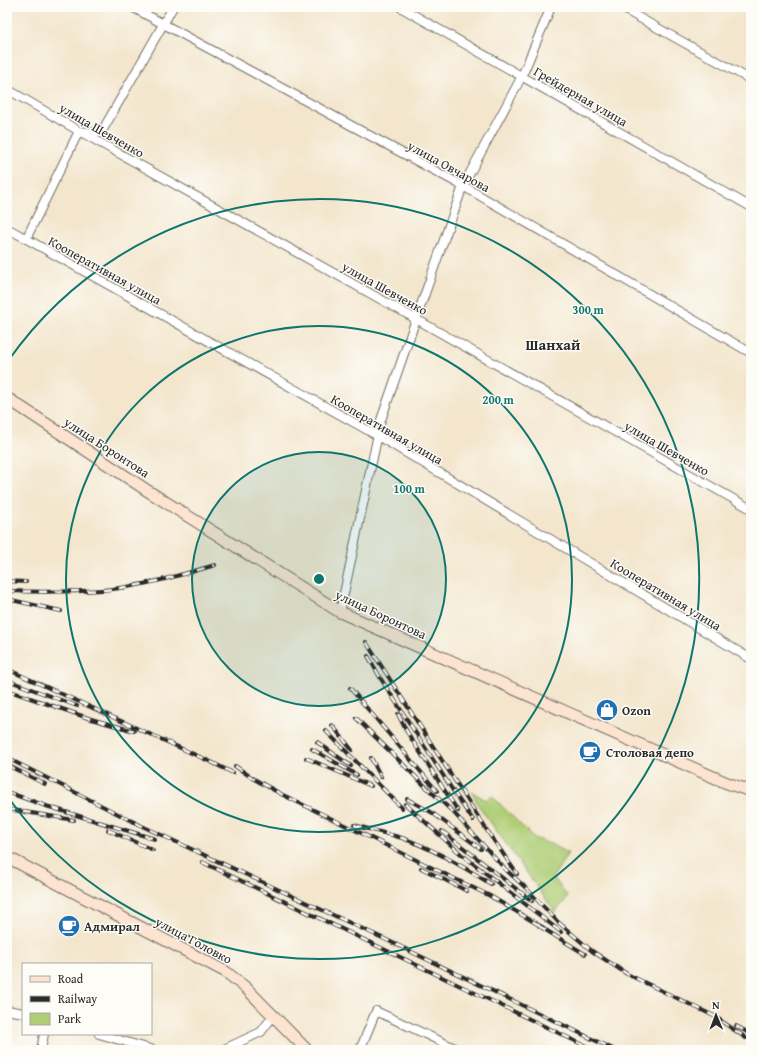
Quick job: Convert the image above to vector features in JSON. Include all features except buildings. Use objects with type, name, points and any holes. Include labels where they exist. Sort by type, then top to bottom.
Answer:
[{"type":"street","name":"улица Овчарова","points":[[132,7],[463,186],[751,354]]},
{"type":"street","points":[[26,239],[79,131],[101,133],[173,7]]},
{"type":"street","name":"Грейдерная улица","points":[[400,7],[751,207]]},
{"type":"street","points":[[340,612],[378,436],[380,420],[463,186],[522,76],[551,7]]},
{"type":"street","points":[[620,7],[751,80]]},
{"type":"street","name":"улица Шевченко","points":[[7,89],[751,509]]},
{"type":"street","name":"Кооперативная улица","points":[[7,228],[378,436],[751,659]]},
{"type":"street","name":"улица Боронтова","points":[[7,398],[144,488],[340,612],[727,783],[751,791]]},
{"type":"street","name":"улица Головко","points":[[7,857],[226,972],[240,983],[307,1050]]},
{"type":"street","points":[[7,1010],[22,1013]]},
{"type":"street","points":[[360,1050],[376,1011],[459,1050]]},
{"type":"street","points":[[222,1050],[261,1032],[272,1016]]},
{"type":"street","points":[[41,1050],[44,1035]]},
{"type":"street","points":[[102,1035],[154,1050]]},
{"type":"green space","points":[[472,792],[486,800],[492,796],[534,838],[553,845],[568,853],[553,877],[568,897],[555,912],[478,805]]},
{"type":"railway","points":[[7,591],[42,592],[116,589],[159,580],[215,565]]},
{"type":"railway","points":[[7,581],[26,582]]},
{"type":"railway","points":[[7,599],[61,611]]},
{"type":"railway","points":[[366,642],[488,832],[517,874]]},
{"type":"railway","points":[[368,656],[381,679],[473,820]]},
{"type":"railway","points":[[7,669],[233,773]]},
{"type":"railway","points":[[7,680],[77,706]]},
{"type":"railway","points":[[350,688],[437,791]]},
{"type":"railway","points":[[7,690],[91,719],[134,731]]},
{"type":"railway","points":[[398,714],[407,732],[458,811]]},
{"type":"railway","points":[[356,718],[453,812],[505,869],[526,888],[558,922],[592,951],[627,974],[714,1016],[746,1038]]},
{"type":"railway","points":[[332,725],[352,750]]},
{"type":"railway","points":[[326,731],[402,808]]},
{"type":"railway","points":[[317,742],[351,766]]},
{"type":"railway","points":[[312,749],[357,775]]},
{"type":"railway","points":[[7,758],[142,826],[393,943],[615,1050]]},
{"type":"railway","points":[[306,758],[371,786]]},
{"type":"railway","points":[[371,758],[381,777]]},
{"type":"railway","points":[[7,765],[45,784]]},
{"type":"railway","points":[[235,766],[254,779],[281,794],[490,896],[544,928]]},
{"type":"railway","points":[[7,792],[46,806],[155,839]]},
{"type":"railway","points":[[407,799],[431,812],[481,849]]},
{"type":"railway","points":[[405,804],[461,854],[561,932]]},
{"type":"railway","points":[[7,809],[74,820]]},
{"type":"railway","points":[[354,825],[402,838],[425,847],[491,884]]},
{"type":"railway","points":[[108,830],[153,850]]},
{"type":"railway","points":[[442,831],[532,901]]},
{"type":"railway","points":[[202,862],[594,1050]]},
{"type":"railway","points":[[421,868],[467,891]]},
{"type":"railway","points":[[539,926],[585,954]]},
{"type":"railway","points":[[736,1026],[751,1034]]},
{"type":"place","name":"Ozon","points":[[607,710]]},
{"type":"place","name":"Столовая депо","points":[[590,752]]},
{"type":"place","name":"Адмирал","points":[[69,926]]},
{"type":"district","name":"Шанхай","points":[[553,345]]}]
